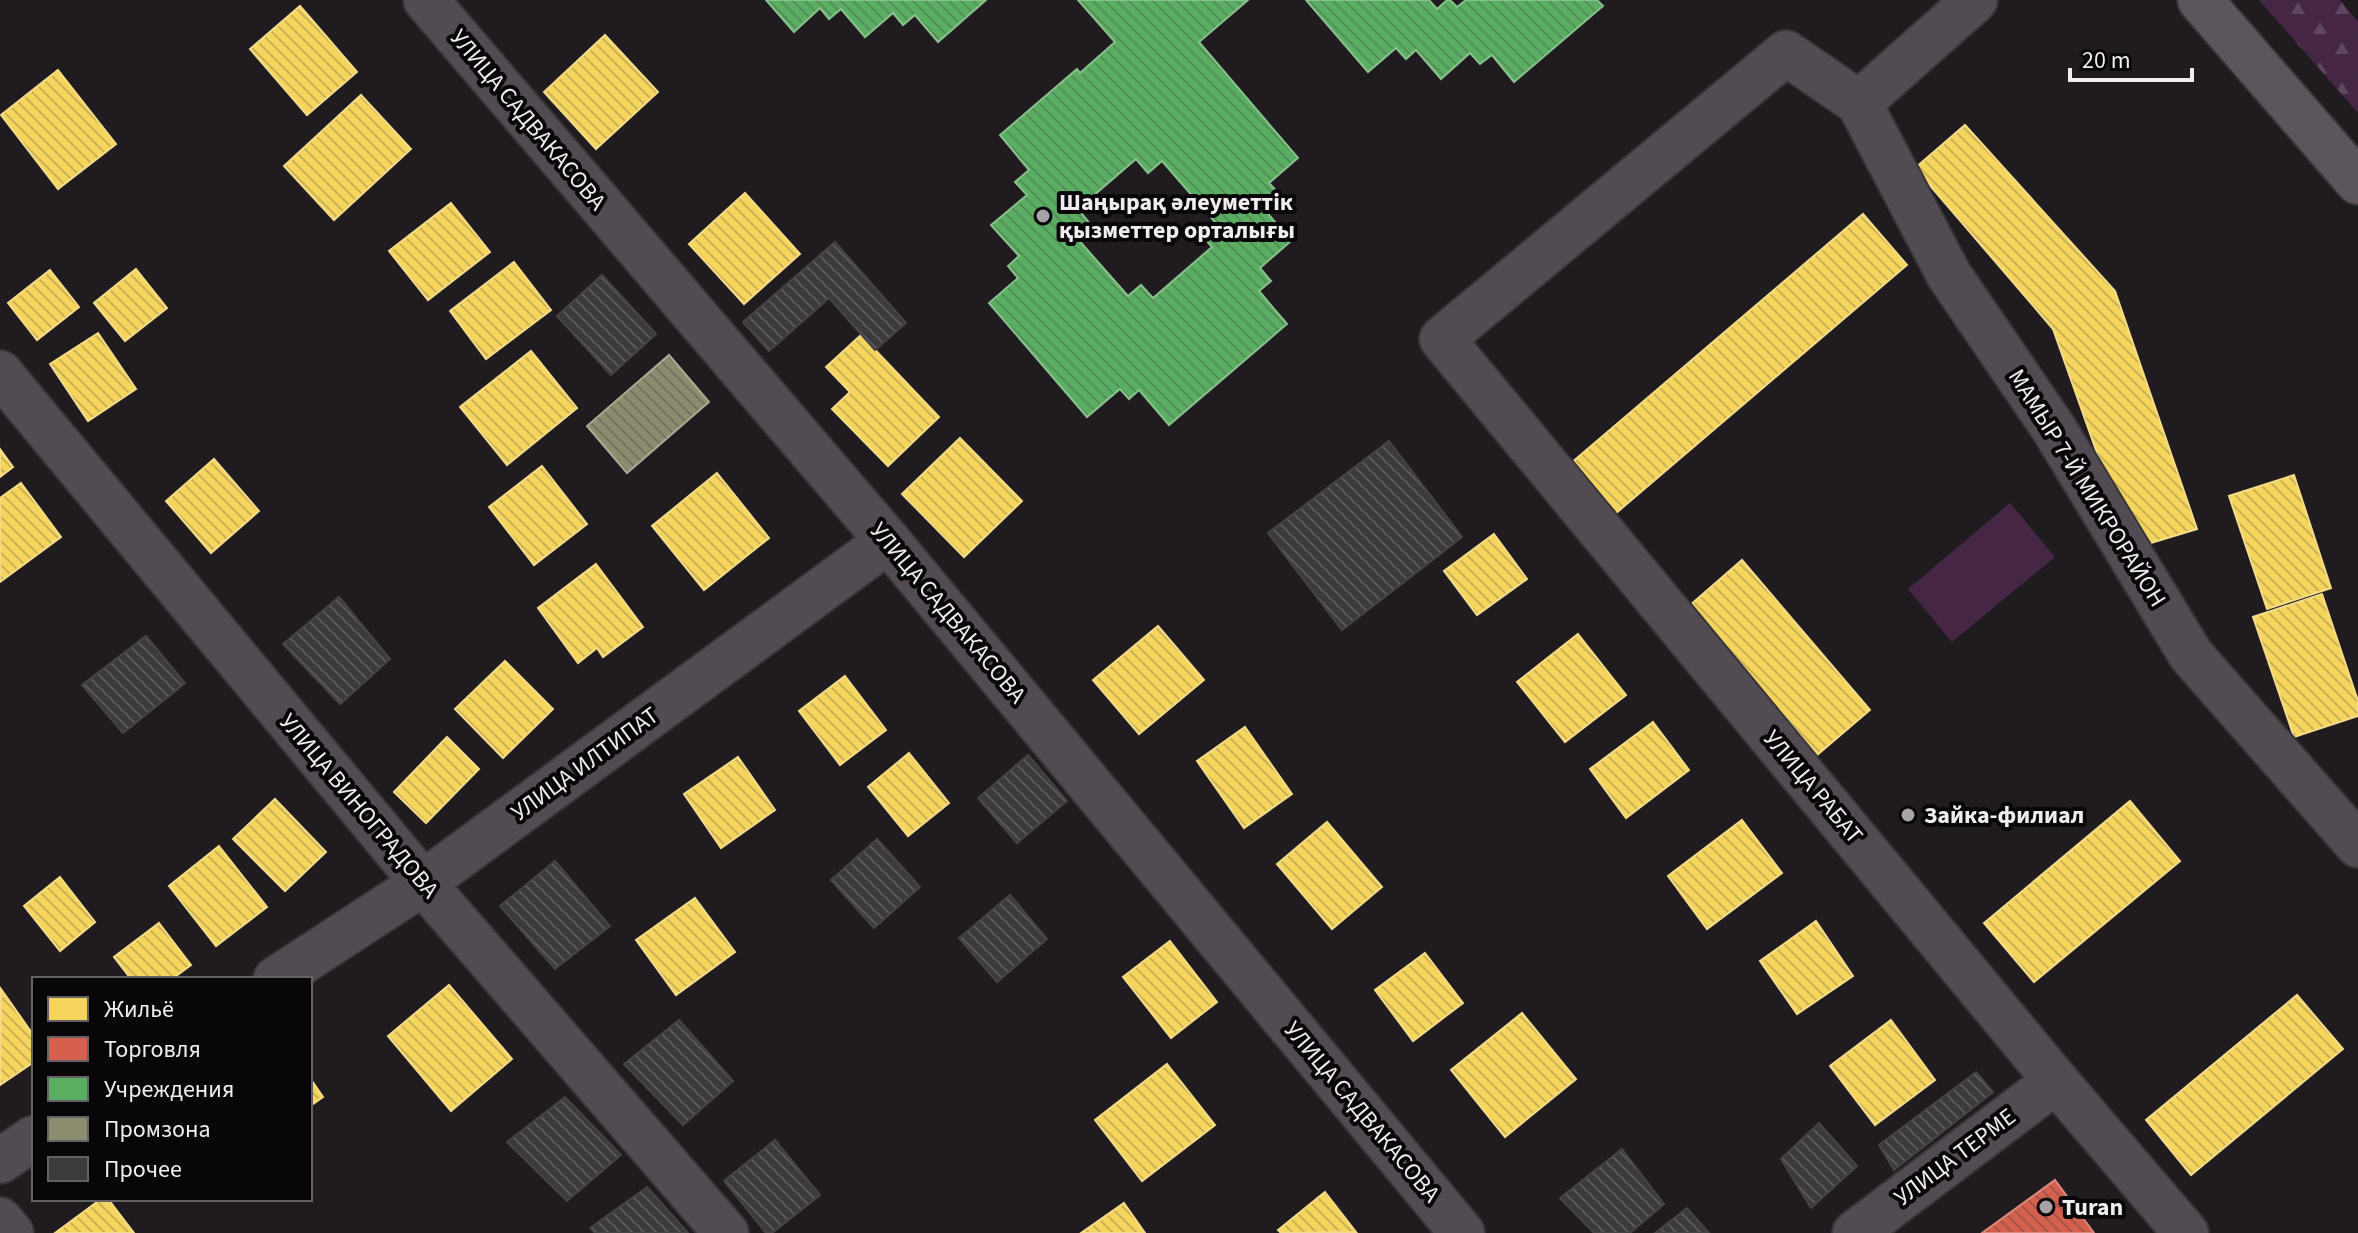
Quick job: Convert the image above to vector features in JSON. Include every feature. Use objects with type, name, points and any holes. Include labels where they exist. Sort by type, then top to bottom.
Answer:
[{"type":"main road","points":[[2200,0],[2358,182]]},
{"type":"street","name":"УЛИЦА САДВАКАСОВА","points":[[426,0],[888,541],[1462,1233]]},
{"type":"street","points":[[1859,103],[1975,0]]},
{"type":"street","name":"УЛИЦА РАБАТ","points":[[1859,103],[1786,53],[1442,339],[2056,1081],[2186,1233]]},
{"type":"street","name":"МАМЫР 7-Й МИКРОРАЙОН","points":[[1859,103],[1949,275],[2054,429],[2191,655],[2358,845]]},
{"type":"street","name":"УЛИЦА ВИНОГРАДОВА","points":[[0,373],[423,883],[726,1233]]},
{"type":"street","name":"УЛИЦА ИЛТИПАТ","points":[[279,977],[423,883],[888,541]]},
{"type":"street","name":"УЛИЦА ТЕРМЕ","points":[[1855,1233],[2056,1081]]},
{"type":"street","points":[[0,1161],[32,1139]]},
{"type":"street","points":[[0,1220],[11,1233]]},
{"type":"green space","points":[[2259,0],[2340,0],[2358,22],[2358,113]]},
{"type":"green space","points":[[2010,503],[2055,557],[1952,642],[1908,589]]},
{"type":"building: Жильё","points":[[300,6],[357,72],[307,115],[250,49]]},
{"type":"building: Жильё","points":[[605,35],[658,92],[596,149],[544,92]]},
{"type":"building: Жильё","points":[[58,70],[116,144],[58,189],[1,115]]},
{"type":"building: Жильё","points":[[361,95],[411,149],[334,220],[284,166]]},
{"type":"building: Жильё","points":[[1965,125],[2115,291],[2197,529],[2131,549],[2053,329],[1915,168]]},
{"type":"building: Жильё","points":[[745,193],[800,254],[744,304],[689,244]]},
{"type":"building: Жильё","points":[[451,203],[490,252],[428,300],[389,251]]},
{"type":"building: Жильё","points":[[1863,214],[1907,265],[1615,514],[1571,463]]},
{"type":"building: Жильё","points":[[514,262],[551,310],[486,359],[450,311]]},
{"type":"building: Жильё","points":[[136,269],[167,308],[125,341],[94,303]]},
{"type":"building: Жильё","points":[[50,270],[79,307],[37,340],[8,303]]},
{"type":"building: Жильё","points":[[98,333],[136,389],[88,421],[50,364]]},
{"type":"building: Жильё","points":[[861,335],[939,417],[888,466],[832,409],[850,392],[826,367]]},
{"type":"building: Жильё","points":[[531,351],[577,408],[507,465],[460,407]]},
{"type":"building: Жильё","points":[[960,438],[1022,501],[964,557],[902,494]]},
{"type":"building: Жильё","points":[[0,449],[13,467],[0,477]]},
{"type":"building: Жильё","points":[[214,459],[259,511],[211,553],[166,501]]},
{"type":"building: Жильё","points":[[542,466],[587,524],[534,565],[489,507]]},
{"type":"building: Жильё","points":[[717,473],[769,538],[704,590],[652,526]]},
{"type":"building: Жильё","points":[[2294,475],[2331,588],[2267,609],[2229,496]]},
{"type":"building: Жильё","points":[[21,483],[61,537],[0,582],[0,498]]},
{"type":"building: Жильё","points":[[1494,534],[1527,579],[1477,615],[1444,571]]},
{"type":"building: Жильё","points":[[1742,560],[1870,710],[1817,755],[1689,606]]},
{"type":"building: Жильё","points":[[596,564],[643,627],[603,657],[597,648],[578,663],[538,608]]},
{"type":"building: Жильё","points":[[2322,594],[2358,701],[2358,716],[2294,737],[2253,617]]},
{"type":"building: Жильё","points":[[1158,626],[1204,680],[1139,734],[1093,680]]},
{"type":"building: Жильё","points":[[1578,634],[1626,695],[1565,742],[1517,682]]},
{"type":"building: Жильё","points":[[505,661],[553,709],[503,758],[455,709]]},
{"type":"building: Жильё","points":[[845,676],[886,730],[840,765],[799,711]]},
{"type":"building: Жильё","points":[[1653,722],[1689,770],[1626,818],[1590,769]]},
{"type":"building: Жильё","points":[[1245,727],[1292,794],[1244,828],[1197,761]]},
{"type":"building: Жильё","points":[[447,737],[479,769],[426,823],[394,792]]},
{"type":"building: Жильё","points":[[909,753],[949,803],[908,836],[868,787]]},
{"type":"building: Жильё","points":[[738,757],[775,810],[721,848],[684,794]]},
{"type":"building: Жильё","points":[[275,799],[326,852],[285,891],[233,839]]},
{"type":"building: Жильё","points":[[2130,801],[2180,861],[2034,982],[1984,923]]},
{"type":"building: Жильё","points":[[1742,820],[1782,873],[1707,929],[1668,876]]},
{"type":"building: Жильё","points":[[1327,822],[1382,887],[1332,929],[1277,864]]},
{"type":"building: Жильё","points":[[219,846],[267,907],[216,946],[169,886]]},
{"type":"building: Жильё","points":[[60,877],[95,922],[60,951],[24,906]]},
{"type":"building: Жильё","points":[[695,898],[735,952],[676,995],[636,940]]},
{"type":"building: Жильё","points":[[1816,921],[1853,976],[1797,1014],[1760,961]]},
{"type":"building: Жильё","points":[[159,923],[191,965],[175,977],[129,977],[114,957]]},
{"type":"building: Жильё","points":[[1170,941],[1217,1002],[1171,1038],[1123,977]]},
{"type":"building: Жильё","points":[[1425,953],[1463,1003],[1413,1041],[1375,990]]},
{"type":"building: Жильё","points":[[449,985],[512,1059],[451,1111],[388,1036]]},
{"type":"building: Жильё","points":[[1,989],[32,1033],[32,1063],[0,1085]]},
{"type":"building: Жильё","points":[[2297,995],[2343,1049],[2191,1175],[2146,1120]]},
{"type":"building: Жильё","points":[[1522,1013],[1576,1079],[1505,1137],[1451,1070]]},
{"type":"building: Жильё","points":[[1891,1020],[1935,1080],[1875,1125],[1830,1066]]},
{"type":"building: Жильё","points":[[1167,1064],[1215,1125],[1142,1181],[1095,1120]]},
{"type":"building: Жильё","points":[[312,1081],[323,1097],[312,1105]]},
{"type":"building: Жильё","points":[[1325,1192],[1356,1232],[1281,1233],[1278,1230]]},
{"type":"building: Жильё","points":[[98,1201],[110,1201],[134,1233],[55,1233]]},
{"type":"building: Жильё","points":[[1124,1203],[1145,1233],[1081,1233]]},
{"type":"building: Торговля","name":"Turan","points":[[2055,1180],[2094,1233],[1982,1233]]},
{"type":"building: Учреждения","points":[[766,0],[986,0],[938,42],[915,15],[903,25],[893,13],[865,37],[841,9],[829,19],[820,8],[794,32]]},
{"type":"building: Учреждения","name":"Шаңырақ әлеуметтік қызметтер орталығы","points":[[1078,0],[1248,0],[1199,42],[1298,158],[1269,183],[1280,195],[1264,209],[1291,241],[1260,268],[1271,281],[1259,291],[1287,324],[1169,425],[1139,390],[1129,399],[1120,389],[1087,417],[989,303],[1018,278],[1008,266],[1019,256],[991,225],[1027,195],[1015,182],[1029,170],[1000,135],[1077,69],[1080,73],[1115,42]],"holes":[[[1136,159],[1148,173],[1162,161],[1215,222],[1201,234],[1212,247],[1153,298],[1141,285],[1128,296],[1076,237],[1091,225],[1078,209]]]},
{"type":"building: Учреждения","points":[[1306,0],[1429,0],[1437,9],[1447,0],[1457,7],[1466,0],[1597,0],[1603,6],[1514,82],[1492,55],[1480,64],[1470,53],[1441,79],[1416,50],[1406,59],[1396,48],[1368,72]]},
{"type":"building: Промзона","points":[[669,355],[709,402],[627,473],[587,426]]},
{"type":"building: Прочее","points":[[835,242],[906,323],[875,350],[829,298],[769,351],[743,322]]},
{"type":"building: Прочее","points":[[602,275],[656,334],[611,375],[557,316]]},
{"type":"building: Прочее","points":[[1389,441],[1462,537],[1342,630],[1268,533]]},
{"type":"building: Прочее","points":[[339,597],[390,659],[340,704],[283,644]]},
{"type":"building: Прочее","points":[[146,636],[185,683],[123,733],[82,685]]},
{"type":"building: Прочее","points":[[1028,755],[1067,801],[1017,843],[978,798]]},
{"type":"building: Прочее","points":[[877,839],[920,887],[874,928],[831,880]]},
{"type":"building: Прочее","points":[[555,861],[610,926],[555,969],[500,906]]},
{"type":"building: Прочее","points":[[1010,895],[1047,939],[997,982],[959,938]]},
{"type":"building: Прочее","points":[[679,1020],[733,1081],[683,1125],[624,1064]]},
{"type":"building: Прочее","points":[[1976,1072],[1993,1092],[1894,1170],[1879,1145]]},
{"type":"building: Прочее","points":[[565,1097],[621,1155],[567,1201],[507,1142]]},
{"type":"building: Прочее","points":[[1819,1123],[1857,1166],[1811,1208],[1781,1159]]},
{"type":"building: Прочее","points":[[775,1140],[820,1195],[772,1233],[766,1233],[724,1181]]},
{"type":"building: Прочее","points":[[1622,1149],[1664,1204],[1630,1233],[1594,1233],[1560,1198]]},
{"type":"building: Прочее","points":[[647,1187],[688,1233],[595,1233],[590,1228]]},
{"type":"building: Прочее","points":[[1687,1208],[1709,1233],[1655,1233]]},
{"type":"place","name":"Шаңырақ әлеуметтік қызметтер орталығы","points":[[1043,216]]},
{"type":"place","name":"Зайка-филиал","points":[[1908,815]]},
{"type":"place","name":"Turan","points":[[2046,1207]]}]
